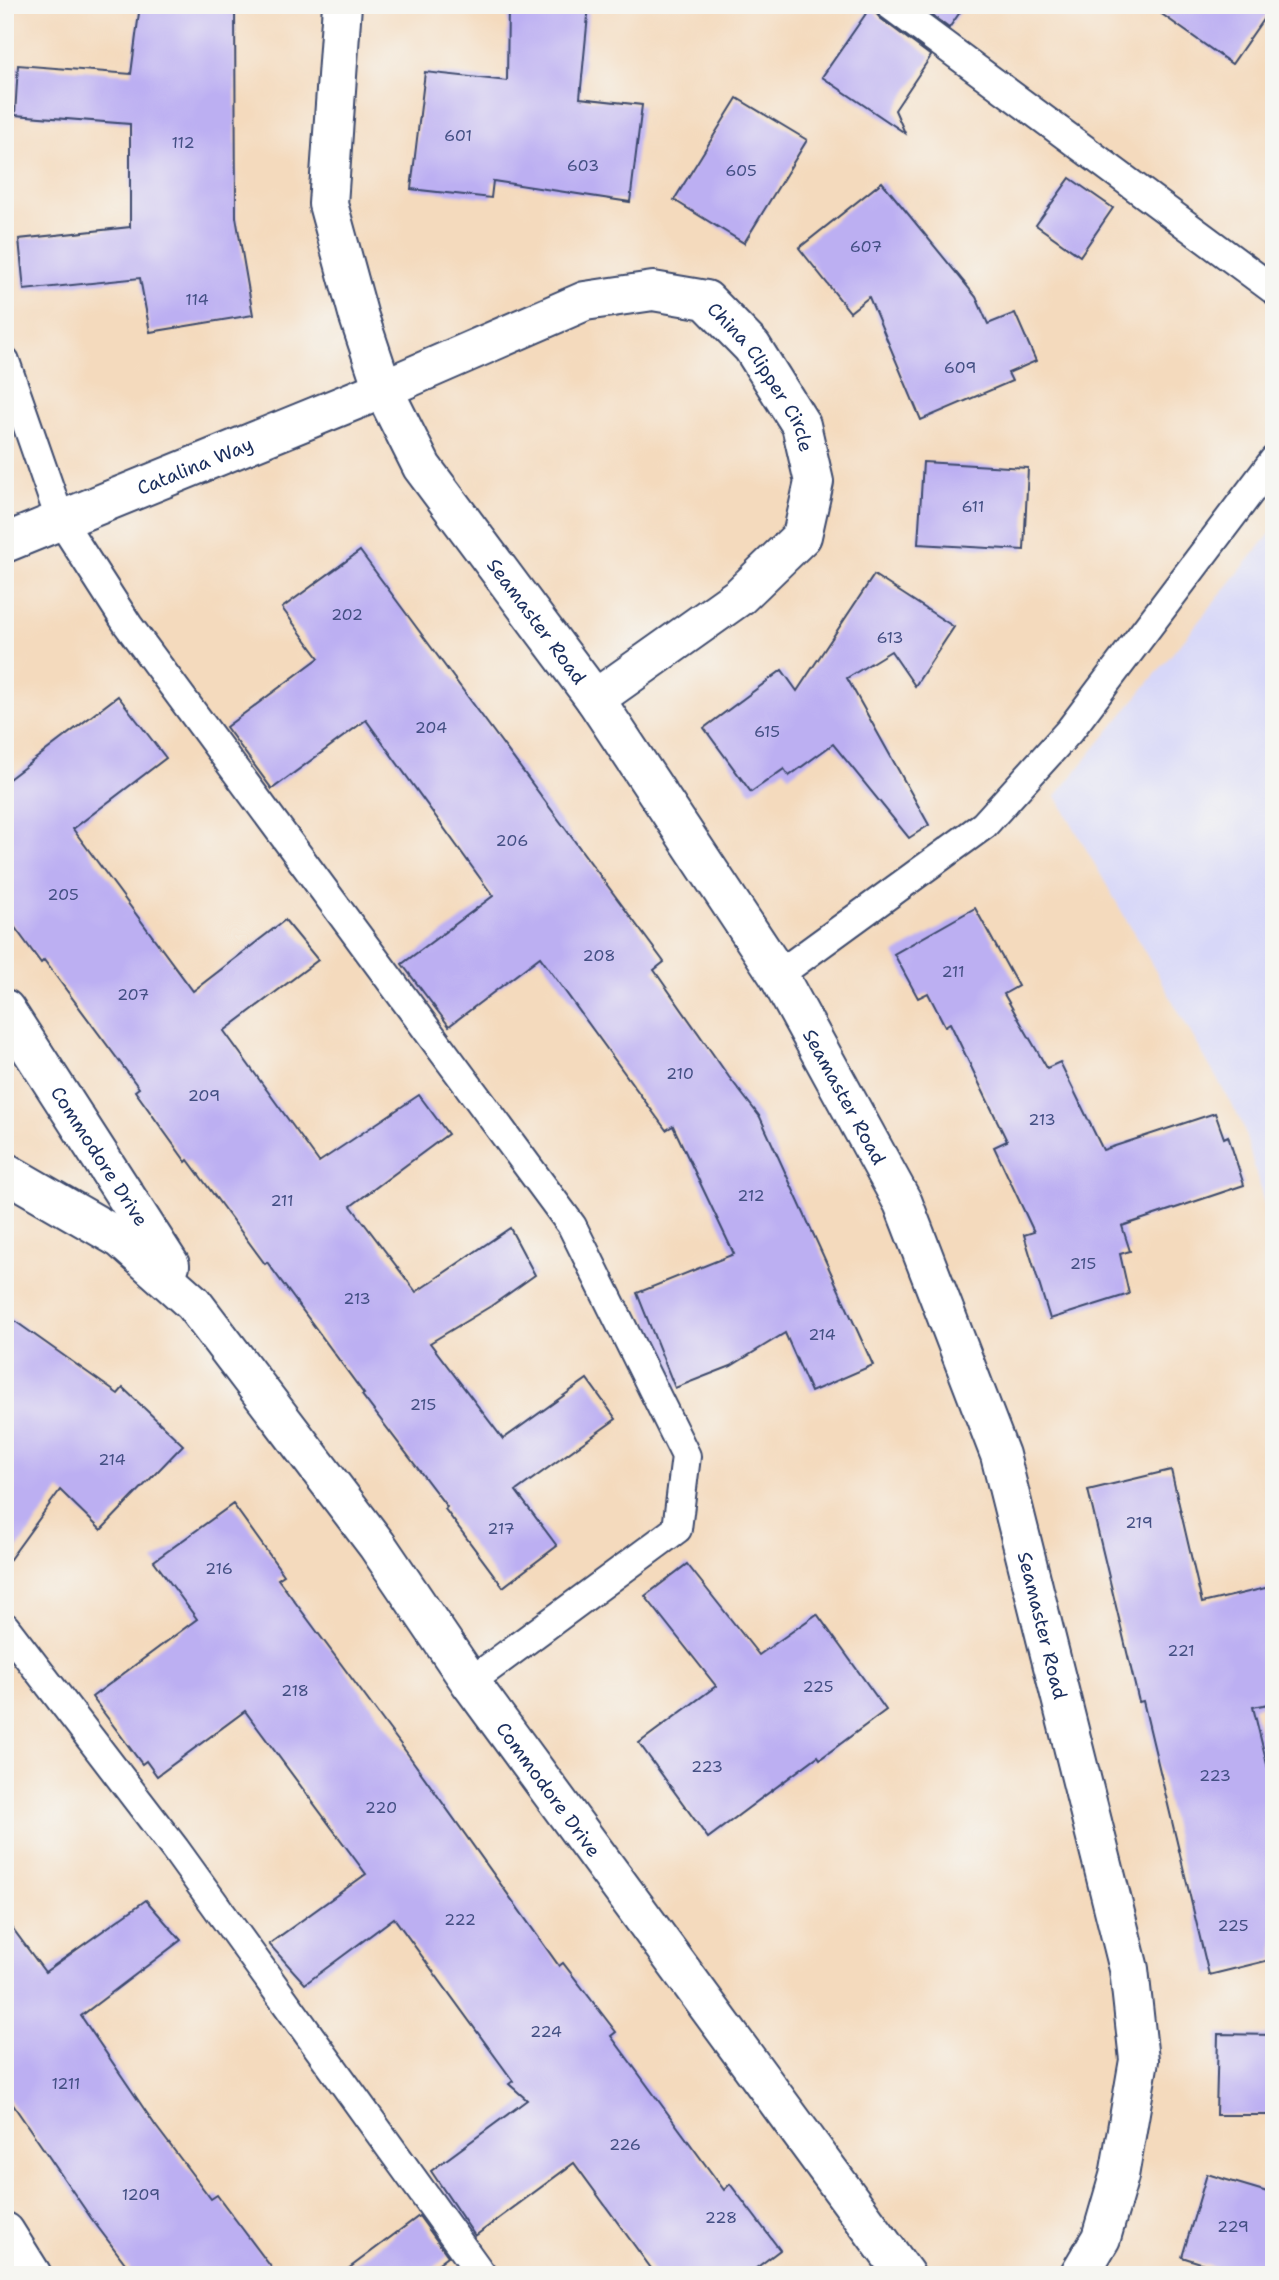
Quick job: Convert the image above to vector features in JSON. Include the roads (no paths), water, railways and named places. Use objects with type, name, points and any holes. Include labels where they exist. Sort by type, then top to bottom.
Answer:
[{"type":"street","name":"Seamaster Road","points":[[342,5],[328,204],[359,317],[383,389],[422,467],[595,699],[778,975],[903,1203],[1000,1455],[1129,1969],[1139,2060],[1119,2176],[1101,2238],[1079,2275]]},
{"type":"street","name":"China Clipper Circle","points":[[383,389],[585,301],[653,291],[706,300],[752,347],[801,425],[814,482],[802,536],[740,596],[595,699]]},
{"type":"street","name":"Catalina Way","points":[[5,543],[383,389]]},
{"type":"street","name":"Commodore Drive","points":[[11,1030],[193,1303],[377,1545],[470,1682],[905,2275]]},
{"type":"street","name":"Commodore Drive","points":[[5,1172],[121,1239],[193,1303]]},
{"type":"street","points":[[5,2232],[32,2275]]},
{"type":"lane","points":[[890,5],[1274,290]]},
{"type":"lane","points":[[5,361],[60,519],[128,625],[572,1226],[686,1456],[677,1528],[470,1682]]},
{"type":"lane","points":[[778,975],[984,825],[1070,730],[1274,460]]},
{"type":"lane","points":[[5,1627],[174,1849],[482,2275]]}]
